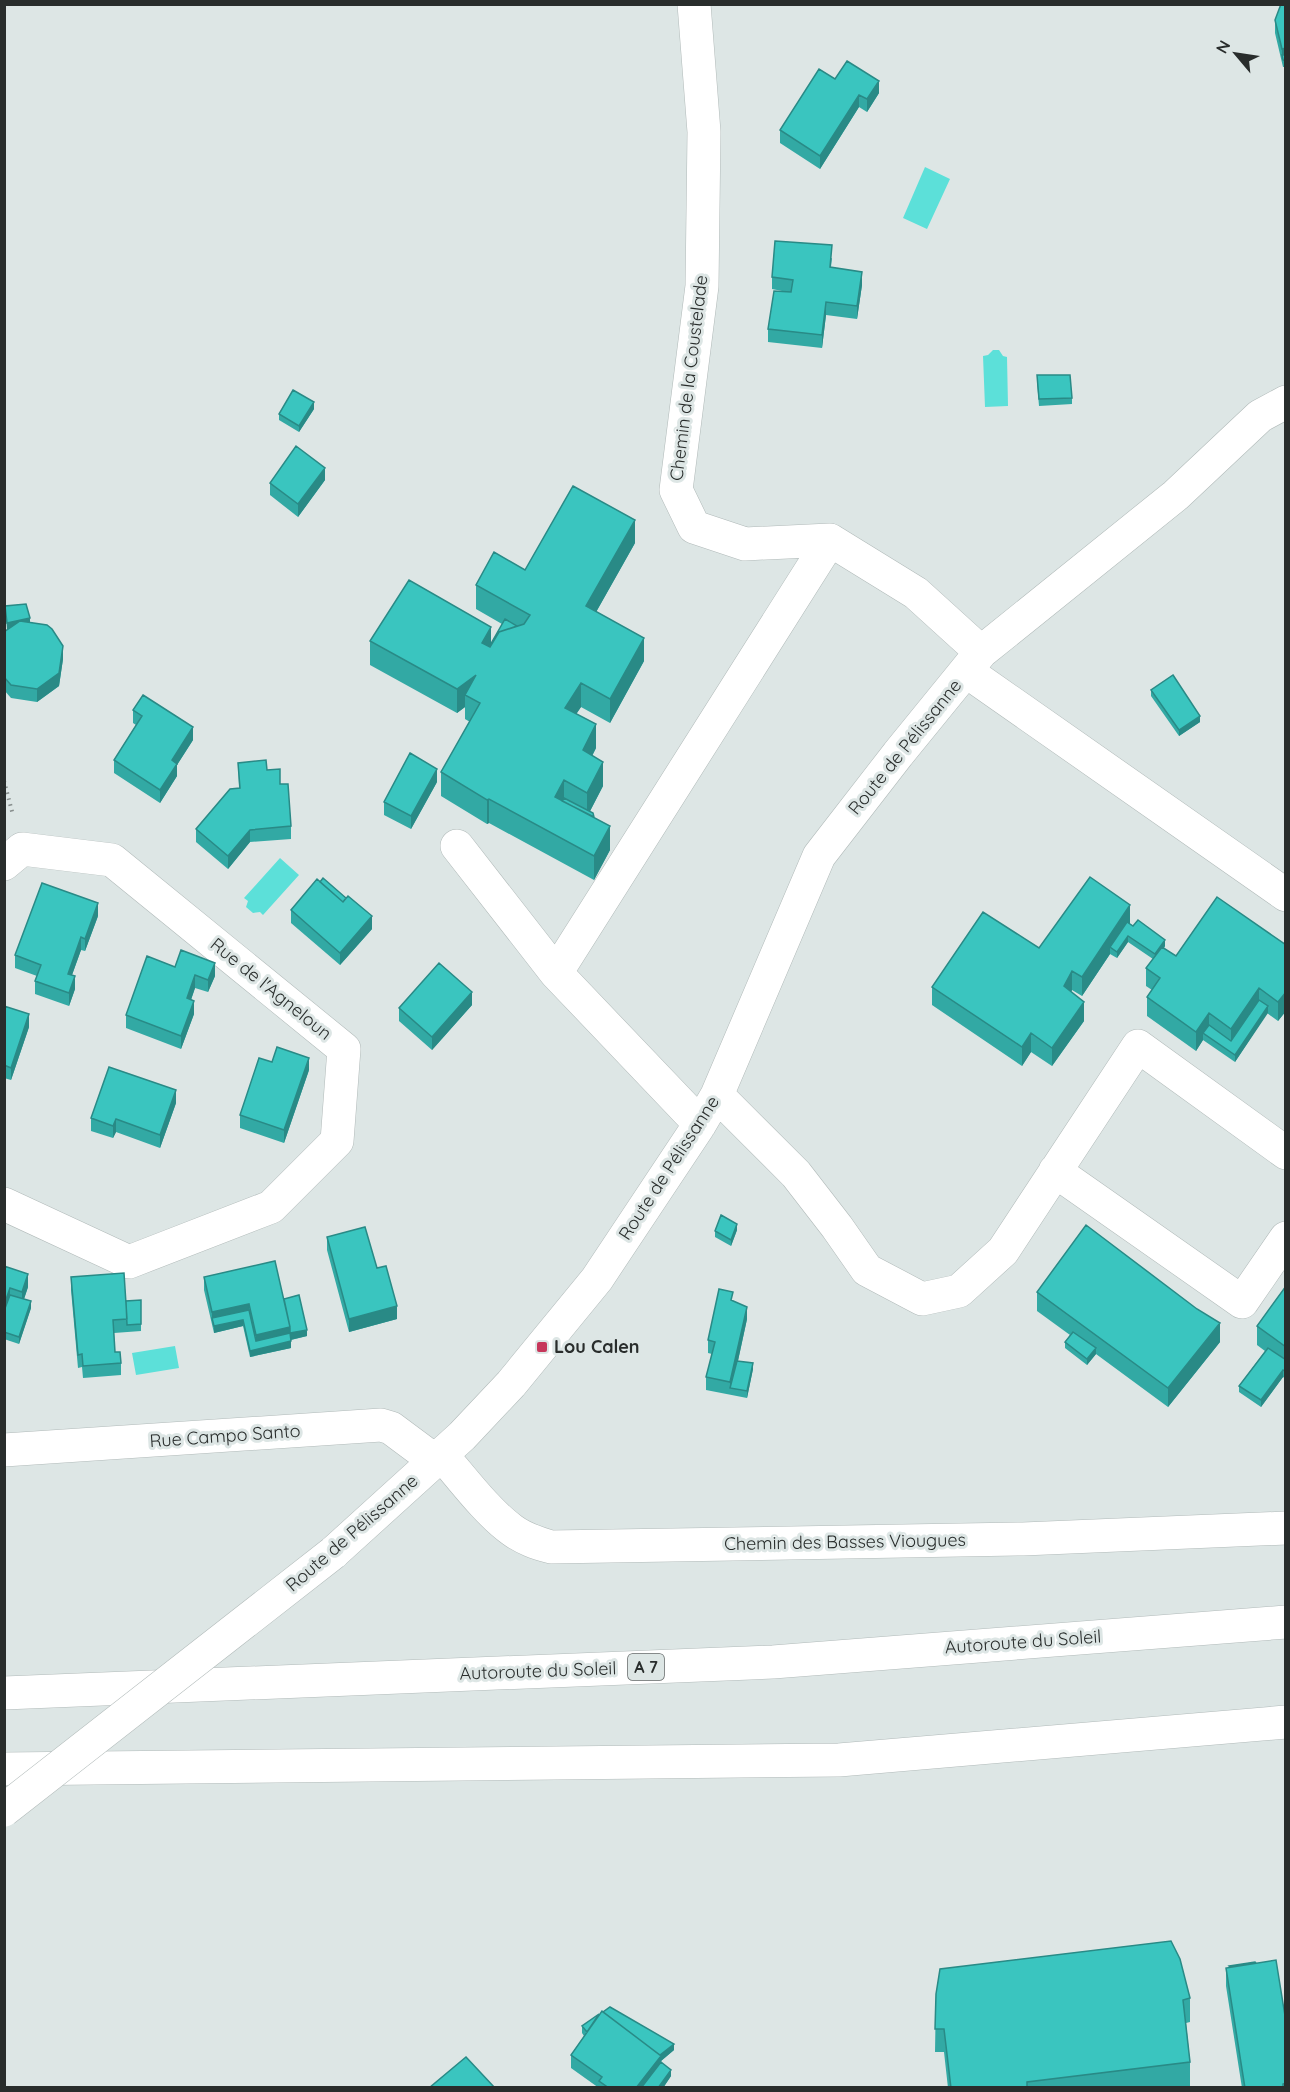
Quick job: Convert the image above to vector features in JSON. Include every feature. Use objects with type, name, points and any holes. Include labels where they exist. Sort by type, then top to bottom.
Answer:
[{"type":"main road","name":"Chemin de la Coustelade","points":[[694,4],[704,132],[702,286],[676,490],[694,527],[745,544],[830,540]]},
{"type":"main road","name":"Route de Pélissanne","points":[[4,1810],[333,1553],[462,1436],[511,1384],[597,1279],[700,1124],[717,1095],[819,856],[898,754],[974,662],[1176,495],[1260,416],[1286,402]]},
{"type":"main road","points":[[556,973],[830,540],[916,593],[974,662],[1286,895]]},
{"type":"main road","points":[[457,846],[556,973],[700,1124]]},
{"type":"main road","name":"Rue de l'Agneloun","points":[[4,864],[22,849],[112,860],[344,1048],[337,1142],[271,1207],[129,1262],[4,1204]]},
{"type":"main road","points":[[717,1095],[796,1174],[867,1270],[922,1299],[959,1291],[1003,1251],[1138,1046],[1286,1153]]},
{"type":"main road","points":[[1055,1171],[1242,1302],[1286,1238]]},
{"type":"main road","name":"Rue Campo Santo","points":[[4,1450],[381,1425],[391,1428],[437,1457]]},
{"type":"main road","name":"Chemin des Basses Viougues","points":[[437,1457],[511,1530],[531,1541],[551,1547],[1023,1539],[1286,1528]]},
{"type":"main road","name":"Autoroute du Soleil","points":[[4,1693],[773,1662],[1286,1622]]},
{"type":"main road","points":[[4,1769],[839,1760],[1286,1722]]},
{"type":"water","points":[[925,167],[950,179],[927,229],[903,218]]},
{"type":"water","points":[[993,350],[999,350],[1003,356],[1007,357],[1008,406],[985,407],[983,356]]},
{"type":"water","points":[[280,858],[299,875],[263,915],[260,912],[253,913],[246,907],[248,901],[244,898]]},
{"type":"water","points":[[175,1346],[179,1368],[136,1375],[132,1353]]},
{"type":"building","points":[[1281,4],[1286,4],[1286,48],[1282,49],[1275,20]]},
{"type":"building","points":[[847,61],[879,81],[867,99],[859,95],[820,156],[780,130],[819,69],[835,79]]},
{"type":"building","points":[[775,241],[832,245],[830,267],[862,272],[857,306],[826,302],[822,335],[768,329],[774,291],[791,292],[793,280],[772,277]]},
{"type":"building","points":[[1037,375],[1070,375],[1072,398],[1039,399]]},
{"type":"building","points":[[293,390],[314,402],[299,426],[279,414]]},
{"type":"building","points":[[296,446],[325,468],[298,504],[270,483]]},
{"type":"building","points":[[573,486],[635,520],[586,606],[644,638],[610,699],[581,683],[565,708],[596,724],[583,750],[603,762],[587,793],[564,780],[555,797],[610,826],[594,856],[489,799],[487,800],[441,772],[480,703],[465,695],[476,675],[457,689],[370,641],[409,580],[491,627],[482,643],[490,647],[499,632],[524,624],[530,615],[476,585],[494,552],[525,570]]},
{"type":"building","points":[[26,604],[30,618],[7,623],[5,606]]},
{"type":"building","points":[[505,619],[517,626],[499,632],[489,647]]},
{"type":"building","points":[[20,621],[47,625],[63,646],[59,673],[37,689],[11,685],[4,677],[4,632]]},
{"type":"building","points":[[1173,675],[1200,716],[1179,730],[1151,690]]},
{"type":"building","points":[[143,695],[193,727],[172,760],[177,764],[160,790],[114,760],[142,716],[133,710]]},
{"type":"building","points":[[410,753],[437,769],[411,816],[384,802]]},
{"type":"building","points":[[266,760],[267,770],[280,769],[280,784],[288,784],[291,826],[250,830],[228,856],[196,829],[230,789],[240,788],[238,763]]},
{"type":"building","points":[[564,798],[593,813],[594,817],[562,801]]},
{"type":"building","points":[[1090,877],[1130,905],[1082,977],[1072,971],[1064,986],[1084,1002],[1052,1048],[1031,1033],[1022,1047],[932,987],[983,912],[1039,948]]},
{"type":"building","points":[[323,878],[346,898],[343,902],[320,882]]},
{"type":"building","points":[[317,879],[343,902],[348,896],[372,916],[340,953],[291,910]]},
{"type":"building","points":[[42,883],[98,903],[85,939],[81,937],[68,974],[75,976],[69,993],[35,981],[41,965],[15,955]]},
{"type":"building","points":[[1217,897],[1286,945],[1286,992],[1278,1002],[1259,988],[1231,1029],[1209,1013],[1196,1032],[1147,997],[1160,978],[1146,968],[1162,947],[1176,956]]},
{"type":"building","points":[[1138,920],[1165,940],[1155,954],[1128,936],[1117,952],[1110,947],[1127,922],[1133,926]]},
{"type":"building","points":[[181,950],[215,963],[208,980],[195,975],[187,998],[194,1001],[181,1036],[126,1015],[147,956],[175,967]]},
{"type":"building","points":[[439,963],[472,992],[432,1037],[399,1008]]},
{"type":"building","points":[[1259,1000],[1268,1006],[1235,1055],[1203,1033],[1209,1025],[1231,1041]]},
{"type":"building","points":[[4,1006],[29,1014],[11,1068],[4,1065]]},
{"type":"building","points":[[277,1047],[309,1058],[284,1130],[240,1115],[259,1058],[272,1062]]},
{"type":"building","points":[[109,1067],[176,1090],[160,1135],[116,1119],[113,1126],[91,1118]]},
{"type":"building","points":[[721,1215],[737,1224],[731,1240],[715,1231]]},
{"type":"building","points":[[1086,1225],[1197,1309],[1220,1323],[1168,1388],[1037,1292]]},
{"type":"building","points":[[365,1227],[377,1268],[386,1266],[397,1306],[349,1319],[327,1237]]},
{"type":"building","points":[[275,1261],[290,1327],[256,1335],[249,1304],[212,1312],[204,1277]]},
{"type":"building","points":[[4,1266],[28,1274],[22,1292],[10,1288],[4,1305]]},
{"type":"building","points":[[124,1273],[127,1319],[113,1320],[115,1352],[120,1352],[121,1363],[83,1366],[82,1354],[78,1355],[71,1277]]},
{"type":"building","points":[[1286,1286],[1286,1347],[1257,1326]]},
{"type":"building","points":[[719,1289],[733,1292],[731,1300],[747,1307],[730,1382],[706,1377],[715,1342],[708,1340]]},
{"type":"building","points":[[10,1295],[31,1301],[19,1337],[4,1332],[4,1311]]},
{"type":"building","points":[[299,1295],[307,1330],[290,1333],[284,1299]]},
{"type":"building","points":[[141,1300],[141,1324],[127,1325],[126,1301]]},
{"type":"building","points":[[249,1310],[256,1341],[290,1333],[291,1341],[250,1351],[243,1320],[214,1326],[212,1318]]},
{"type":"building","points":[[1073,1332],[1096,1348],[1087,1359],[1065,1342]]},
{"type":"building","points":[[1268,1348],[1286,1360],[1286,1372],[1283,1370],[1261,1400],[1239,1386]]},
{"type":"building","points":[[737,1361],[753,1363],[747,1391],[730,1388]]},
{"type":"building","points":[[1171,1941],[1180,1959],[1190,1998],[1183,2000],[1190,2062],[1027,2082],[1027,2088],[951,2088],[944,2029],[935,2029],[936,1994],[940,1969]]},
{"type":"building","points":[[1276,1960],[1286,2022],[1286,2083],[1283,2084],[1283,2088],[1245,2088],[1226,1968]]},
{"type":"building","points":[[1255,1962],[1256,1963],[1229,1966]]},
{"type":"building","points":[[610,2007],[674,2044],[660,2055],[603,2012]]},
{"type":"building","points":[[602,2011],[661,2056],[636,2088],[609,2088],[599,2081],[602,2077],[571,2055]]},
{"type":"building","points":[[599,2014],[587,2032],[582,2026]]},
{"type":"building","points":[[466,2057],[495,2088],[429,2088]]},
{"type":"building","points":[[661,2062],[671,2070],[658,2088],[641,2088]]},
{"type":"place","name":"Lou Calen","points":[[542,1347]]}]
